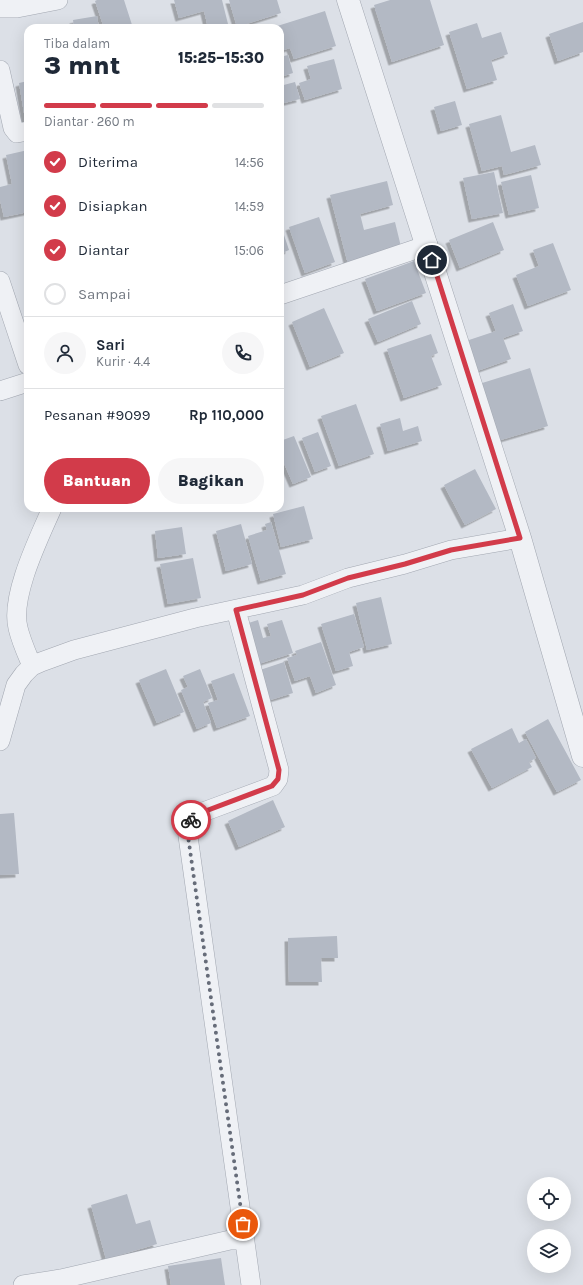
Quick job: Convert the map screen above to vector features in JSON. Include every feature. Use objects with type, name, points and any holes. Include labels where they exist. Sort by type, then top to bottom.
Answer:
[{"type":"street","points":[[0,8],[17,8],[58,0]]},
{"type":"street","points":[[348,0],[428,245],[520,538],[583,756]]},
{"type":"street","points":[[0,70],[14,130]]},
{"type":"street","points":[[284,294],[428,245]]},
{"type":"street","points":[[0,281],[24,353]]},
{"type":"street","points":[[0,392],[24,383]]},
{"type":"street","points":[[32,666],[18,628],[17,610],[20,591],[28,564],[50,512]]},
{"type":"street","points":[[2,731],[16,685],[24,674],[32,666],[74,650],[195,618],[303,595],[348,578],[405,564],[451,550],[520,538]]},
{"type":"street","points":[[236,610],[279,770],[278,779],[272,786],[195,815],[189,822],[187,829],[251,1285]]},
{"type":"street","points":[[23,1285],[61,1279],[230,1240],[245,1240]]},
{"type":"building","points":[[124,0],[132,24],[103,24],[95,1]]},
{"type":"building","points":[[174,0],[222,0],[228,24],[207,24],[204,11],[179,18]]},
{"type":"building","points":[[229,0],[277,0],[281,13],[246,24],[236,24]]},
{"type":"building","points":[[390,0],[430,0],[444,45],[392,62],[374,5]]},
{"type":"building","points":[[325,11],[336,46],[294,59],[290,48],[284,50],[284,24]]},
{"type":"building","points":[[97,16],[98,24],[74,24],[73,20]]},
{"type":"building","points":[[583,22],[583,52],[558,61],[549,34]]},
{"type":"building","points":[[477,23],[482,38],[501,32],[508,54],[491,60],[497,80],[467,89],[449,32]]},
{"type":"building","points":[[288,55],[293,73],[284,76],[284,56]]},
{"type":"building","points":[[334,59],[342,89],[305,100],[299,83],[311,79],[307,66]]},
{"type":"building","points":[[24,82],[24,113],[19,83]]},
{"type":"building","points":[[295,82],[300,99],[284,103],[284,85]]},
{"type":"building","points":[[455,101],[462,125],[441,131],[434,107]]},
{"type":"building","points":[[501,115],[511,152],[535,145],[541,165],[504,175],[502,166],[482,171],[469,124]]},
{"type":"building","points":[[24,151],[24,213],[4,217],[0,200],[0,187],[12,184],[6,155]]},
{"type":"building","points":[[494,172],[503,213],[472,219],[463,178]]},
{"type":"building","points":[[531,175],[539,208],[509,215],[501,182]]},
{"type":"building","points":[[387,181],[393,205],[360,214],[364,230],[395,222],[402,251],[348,264],[330,195]]},
{"type":"building","points":[[319,217],[335,262],[305,273],[289,227]]},
{"type":"building","points":[[493,222],[504,250],[460,268],[449,240]]},
{"type":"building","points":[[284,235],[289,250],[284,252]]},
{"type":"building","points":[[553,243],[571,290],[528,306],[516,275],[539,266],[533,250]]},
{"type":"building","points":[[414,261],[426,293],[377,311],[365,279]]},
{"type":"building","points":[[412,301],[421,324],[378,342],[368,319]]},
{"type":"building","points":[[513,304],[523,331],[503,338],[511,359],[477,371],[466,341],[496,331],[489,313]]},
{"type":"building","points":[[324,308],[344,353],[310,367],[292,322]]},
{"type":"building","points":[[431,334],[438,353],[431,356],[442,385],[404,398],[387,349]]},
{"type":"building","points":[[530,368],[548,426],[497,441],[479,384]]},
{"type":"building","points":[[356,404],[374,454],[339,466],[321,416]]},
{"type":"building","points":[[400,418],[403,431],[418,426],[422,441],[388,451],[380,424]]},
{"type":"building","points":[[318,432],[331,466],[315,472],[302,438]]},
{"type":"building","points":[[294,436],[311,477],[293,484],[284,463],[284,440]]},
{"type":"building","points":[[475,469],[496,509],[465,525],[444,485]]},
{"type":"building","points":[[304,506],[313,539],[281,547],[273,514]]},
{"type":"building","points":[[271,522],[286,574],[261,581],[248,536],[267,530],[265,524]]},
{"type":"building","points":[[241,524],[252,564],[226,571],[216,531]]},
{"type":"building","points":[[182,527],[186,554],[158,558],[155,531]]},
{"type":"building","points":[[193,558],[201,598],[168,604],[160,564]]},
{"type":"building","points":[[381,597],[392,644],[367,650],[356,603]]},
{"type":"building","points":[[354,614],[364,647],[349,652],[353,666],[336,671],[321,624]]},
{"type":"building","points":[[258,620],[263,638],[271,636],[267,624],[282,620],[293,653],[255,665],[242,625]]},
{"type":"building","points":[[321,642],[336,685],[316,693],[310,676],[295,681],[287,658],[297,655],[295,651]]},
{"type":"building","points":[[284,662],[293,693],[270,700],[260,670]]},
{"type":"building","points":[[166,669],[184,712],[157,723],[139,680]]},
{"type":"building","points":[[200,669],[212,698],[203,702],[211,723],[197,729],[181,690],[188,687],[183,676]]},
{"type":"building","points":[[234,673],[250,716],[217,728],[208,703],[218,700],[211,681]]},
{"type":"building","points":[[548,719],[581,780],[557,792],[525,732]]},
{"type":"building","points":[[512,728],[519,743],[526,739],[536,758],[529,762],[532,767],[492,788],[471,749]]},
{"type":"building","points":[[273,800],[285,827],[239,847],[228,821]]},
{"type":"building","points":[[14,813],[19,874],[0,875],[0,814]]},
{"type":"building","points":[[337,936],[338,958],[321,958],[322,982],[289,982],[288,938]]},
{"type":"building","points":[[127,1194],[136,1224],[150,1220],[157,1244],[106,1259],[91,1205]]},
{"type":"building","points":[[221,1258],[225,1285],[171,1285],[168,1266]]},
{"type":"way so far","points":[[191,820],[187,829],[243,1224]]},
{"type":"route","points":[[191,820],[195,815],[272,786],[278,779],[279,770],[236,610],[303,595],[348,578],[405,564],[451,550],[520,538],[432,260]]}]
